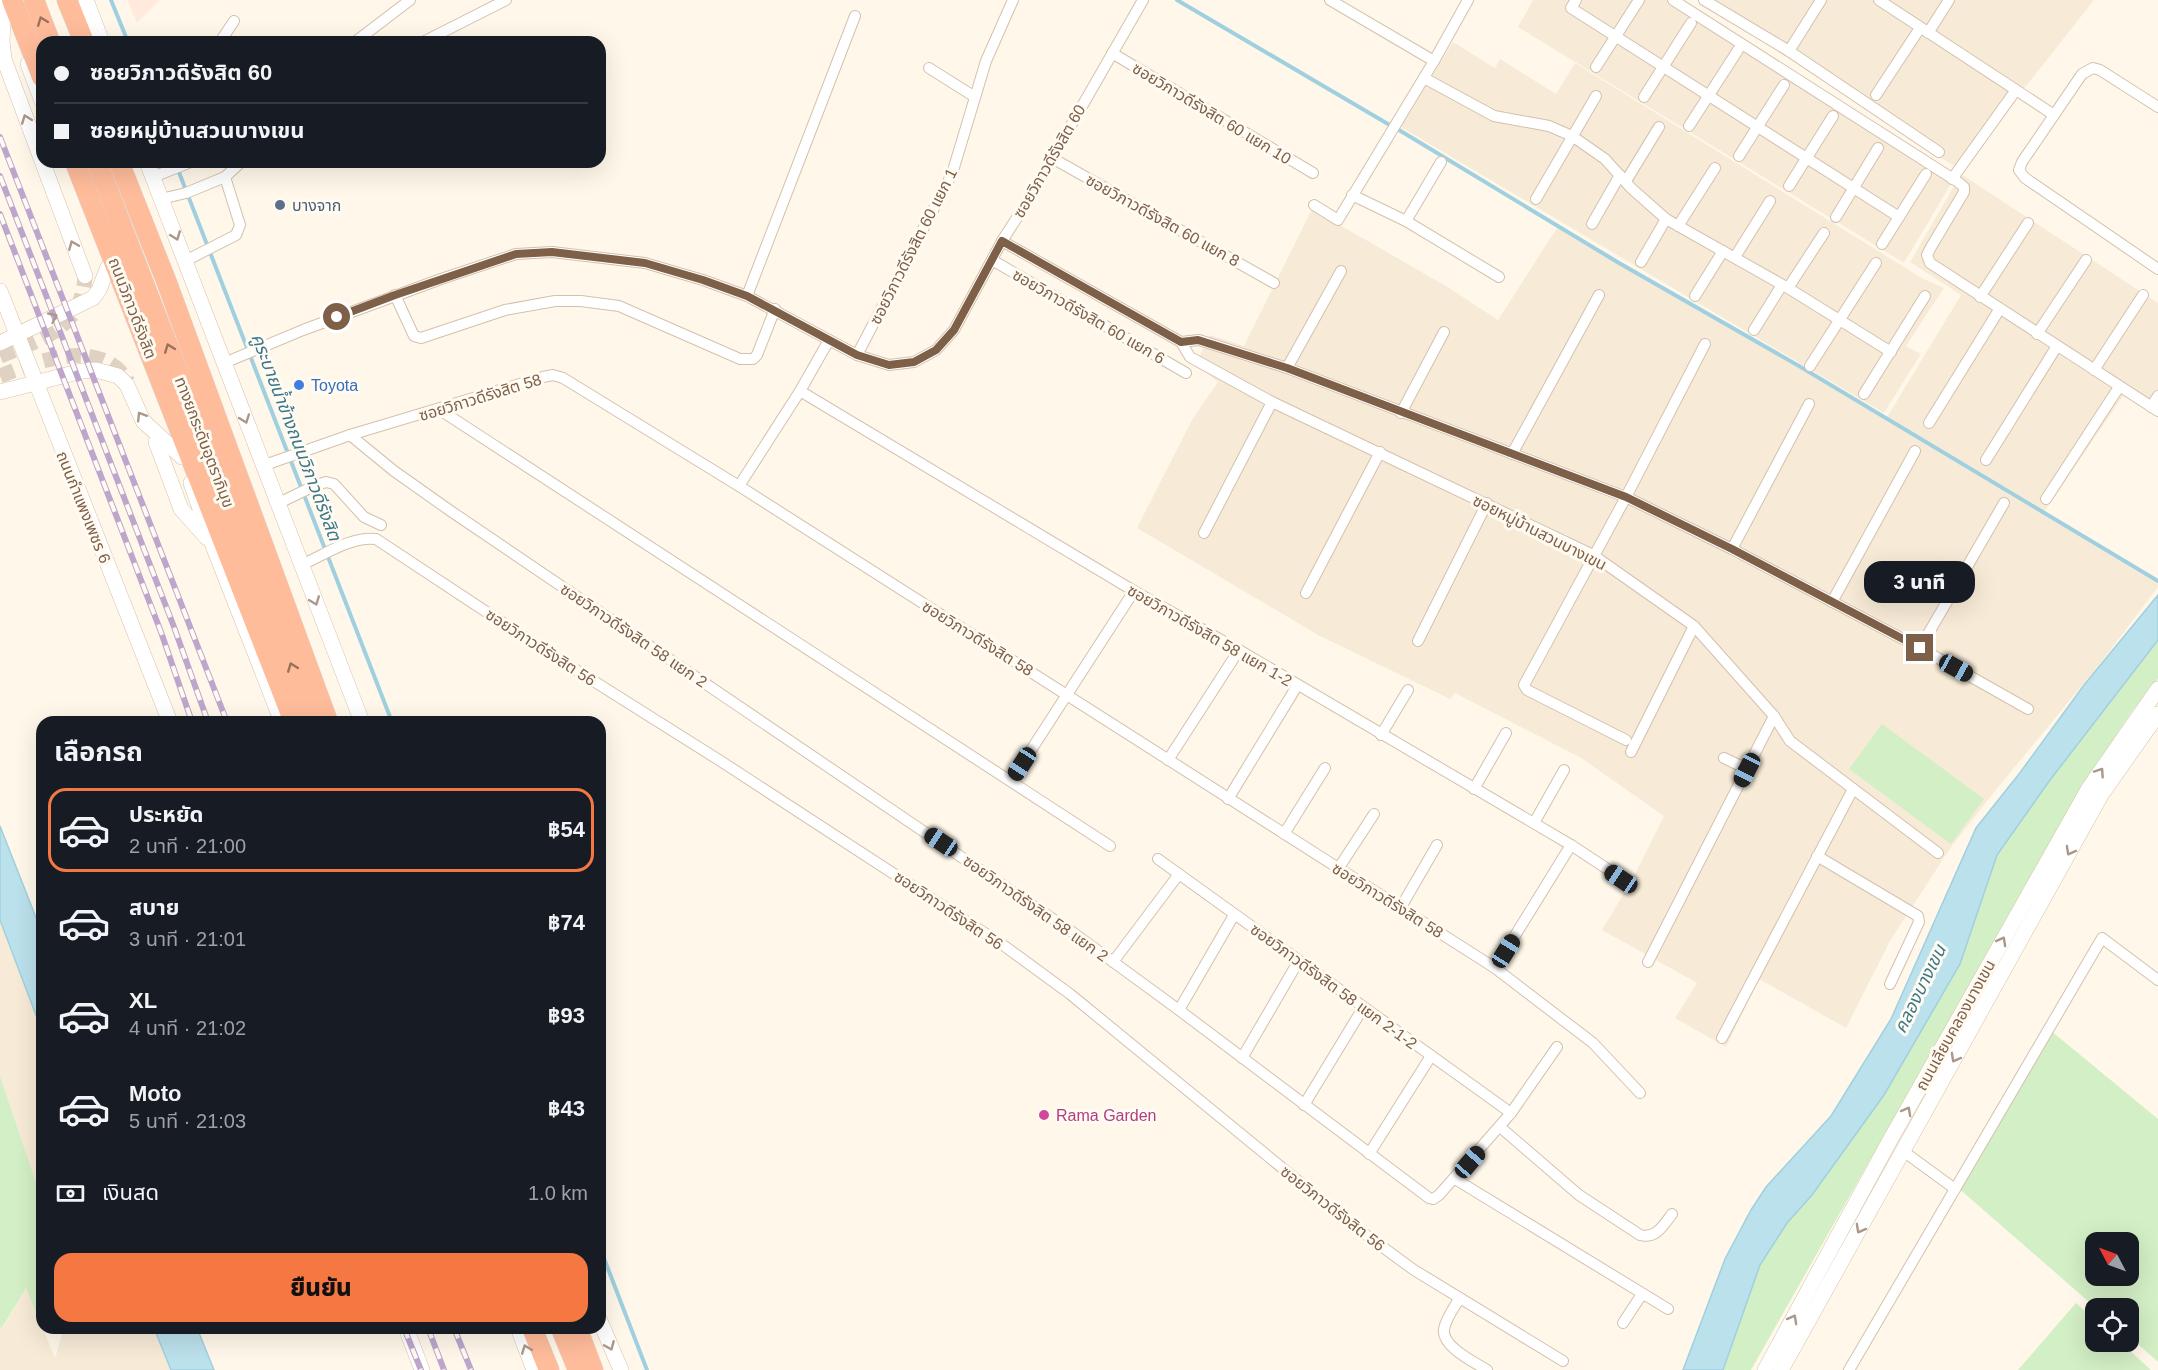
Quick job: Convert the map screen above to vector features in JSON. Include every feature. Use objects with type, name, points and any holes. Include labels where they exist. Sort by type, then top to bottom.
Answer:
[{"type":"highway","points":[[34,0],[48,36]]},
{"type":"highway","points":[[55,0],[70,36]]},
{"type":"highway","points":[[67,0],[82,36]]},
{"type":"highway","points":[[7,1],[21,22],[36,61]]},
{"type":"highway","name":"ถนนวิภาวดีรังสิต","points":[[77,168],[292,716]]},
{"type":"highway","name":"ทางยกระดับอุตราภิมุข","points":[[99,168],[311,716]]},
{"type":"highway","name":"ทางยกระดับอุตราภิมุข","points":[[121,168],[180,315],[326,716]]},
{"type":"highway","points":[[134,168],[177,276],[338,716]]},
{"type":"highway","points":[[534,1334],[549,1370]]},
{"type":"highway","points":[[546,1334],[561,1370]]},
{"type":"highway","points":[[563,1334],[578,1370]]},
{"type":"highway","points":[[579,1334],[593,1370]]},
{"type":"main road","points":[[86,0],[100,36]]},
{"type":"main road","points":[[7,1],[36,84]]},
{"type":"main road","points":[[7,1],[2,41],[4,59],[36,145]]},
{"type":"main road","points":[[45,168],[85,276]]},
{"type":"main road","name":"ถนนวิภาวดีรังสิต","points":[[68,168],[182,457],[212,543],[280,716]]},
{"type":"main road","points":[[149,168],[360,716]]},
{"type":"main road","points":[[0,343],[93,298],[99,290],[108,267]]},
{"type":"main road","name":"ถนนกำแพงเพชร 6","points":[[0,291],[168,716]]},
{"type":"main road","points":[[0,392],[82,371],[96,370],[117,375],[127,385],[142,421],[182,457]]},
{"type":"main road","points":[[156,442],[181,509],[212,543]]},
{"type":"main road","name":"ถนนเลียบคลองบางเขน","points":[[1781,1370],[2158,689]]},
{"type":"main road","name":"ถนนเลียบคลองบางเขน","points":[[1765,1370],[1889,1142],[2089,788],[2134,734],[2158,714]]},
{"type":"main road","points":[[1889,1142],[1903,1151]]},
{"type":"main road","points":[[408,1334],[422,1370]]},
{"type":"main road","points":[[520,1334],[534,1370]]},
{"type":"main road","points":[[606,1334],[621,1370]]},
{"type":"street","points":[[364,36],[410,0]]},
{"type":"street","points":[[435,36],[506,0]]},
{"type":"street","name":"ซอยวิภาวดีรังสิต 60 แยก 1","points":[[857,355],[952,174],[986,61],[1013,0]]},
{"type":"street","name":"ซอยวิภาวดีรังสิต 60","points":[[224,363],[395,295],[516,254],[552,252],[645,263],[747,296],[857,355],[889,365],[914,362],[936,350],[954,330],[1002,241],[1143,0]]},
{"type":"street","points":[[1330,0],[1434,61]]},
{"type":"street","points":[[1314,206],[1338,220],[1424,78],[1468,0]]},
{"type":"street","points":[[1576,0],[1571,8],[1899,218]]},
{"type":"street","points":[[1596,67],[1639,0]]},
{"type":"street","points":[[1673,0],[1964,187],[1964,192],[1927,255],[1935,268],[2155,409],[2158,396]]},
{"type":"street","points":[[1704,0],[1789,51],[1939,152]]},
{"type":"street","points":[[1789,51],[1821,0]]},
{"type":"street","points":[[1878,0],[2054,115]]},
{"type":"street","points":[[1876,95],[1949,0]]},
{"type":"street","points":[[747,296],[855,16]]},
{"type":"street","points":[[224,36],[234,21]]},
{"type":"street","points":[[1644,98],[1691,23]]},
{"type":"street","points":[[1689,126],[1737,50]]},
{"type":"street","name":"ซอยวิภาวดีรังสิต 60 แยก 10","points":[[1112,53],[1313,173]]},
{"type":"street","points":[[929,68],[975,97]]},
{"type":"street","points":[[2158,107],[2106,73],[2093,68],[2082,74],[2022,162],[2019,170],[2020,174],[2158,269]]},
{"type":"street","points":[[1424,78],[1494,116],[1548,126],[1572,136],[1605,159],[1654,210],[1666,219],[1785,286],[1891,352]]},
{"type":"street","points":[[1739,156],[1784,85]]},
{"type":"street","points":[[1952,179],[2016,90]]},
{"type":"street","points":[[1536,199],[1596,96]]},
{"type":"street","points":[[1789,186],[1833,116]]},
{"type":"street","points":[[1592,224],[1659,127]]},
{"type":"street","points":[[1836,217],[1878,148]]},
{"type":"street","name":"ซอยวิภาวดีรังสิต 60 แยก 8","points":[[1052,158],[1274,283]]},
{"type":"street","points":[[1406,221],[1441,162]]},
{"type":"street","points":[[153,177],[178,168]]},
{"type":"street","points":[[161,199],[194,190],[225,177],[235,168]]},
{"type":"street","points":[[1678,226],[1715,168]]},
{"type":"street","points":[[1882,244],[1926,174]]},
{"type":"street","points":[[185,261],[236,234],[240,225],[225,177]]},
{"type":"street","points":[[1352,195],[1406,221],[1499,277]]},
{"type":"street","points":[[1735,257],[1770,201]]},
{"type":"street","points":[[1641,262],[1666,219]]},
{"type":"street","points":[[1980,297],[2028,223]]},
{"type":"street","points":[[1754,330],[1824,233]]},
{"type":"street","name":"ซอยหมู่บ้านสวนบางเขน","points":[[1002,241],[1181,342],[1190,357],[1272,402],[1593,555],[1694,626],[1774,716],[1790,741],[1938,853]]},
{"type":"street","points":[[1695,296],[1723,251]]},
{"type":"street","name":"ซอยวิภาวดีรังสิต 60 แยก 6","points":[[992,260],[1185,373]]},
{"type":"street","points":[[2037,334],[2086,260]]},
{"type":"street","points":[[1810,366],[1876,263]]},
{"type":"street","points":[[1287,368],[1341,271]]},
{"type":"street","points":[[395,295],[409,328],[414,336],[421,338],[505,310],[555,301],[581,301],[619,306],[740,359],[749,360],[757,355],[775,309]]},
{"type":"street","points":[[1512,454],[1599,295]]},
{"type":"street","points":[[2094,370],[2143,295]]},
{"type":"street","points":[[1864,394],[1925,296]]},
{"type":"street","points":[[1929,423],[1999,310]]},
{"type":"street","points":[[1401,413],[1444,332]]},
{"type":"street","points":[[739,486],[800,391],[829,340]]},
{"type":"street","name":"ซอยหมู่บ้านสวนบางเขน","points":[[1181,342],[1198,340],[1287,368],[1626,497],[1732,549],[1920,648],[2028,709]]},
{"type":"street","points":[[1626,740],[1527,690],[1524,685],[1626,497],[1705,344]]},
{"type":"street","points":[[1986,460],[2056,346]]},
{"type":"street","name":"ซอยวิภาวดีรังสิต 58","points":[[262,466],[350,435],[553,375],[574,384],[739,486],[1495,968],[1593,1043],[1640,1093]]},
{"type":"street","points":[[2046,499],[2119,387]]},
{"type":"street","name":"ซอยวิภาวดีรังสิต 58 แยก 1-2","points":[[800,391],[1134,591],[1534,823],[1621,879]]},
{"type":"street","points":[[1204,533],[1272,402]]},
{"type":"street","points":[[1732,549],[1809,404]]},
{"type":"street","points":[[440,410],[1110,846]]},
{"type":"street","name":"ซอยวิภาวดีรังสิต 58 แยก 2","points":[[350,435],[394,471],[452,512],[980,868],[1113,962],[1429,1198],[1433,1199],[1439,1195],[1500,1127],[1557,1047]]},
{"type":"street","points":[[1832,602],[1915,451]]},
{"type":"street","points":[[1306,593],[1380,453]]},
{"type":"street","points":[[277,504],[326,482],[334,484],[364,517],[381,525]]},
{"type":"street","points":[[1419,641],[1487,503]]},
{"type":"street","points":[[1920,648],[2004,503]]},
{"type":"street","name":"ซอยวิภาวดีรังสิต 56","points":[[301,565],[353,541],[376,539],[538,646],[719,760],[974,926],[1070,994],[1347,1221],[1414,1270],[1563,1361]]},
{"type":"street","points":[[1011,781],[1134,591]]},
{"type":"street","points":[[1631,752],[1694,626]]},
{"type":"street","points":[[1168,760],[1239,650]]},
{"type":"street","points":[[1228,799],[1297,686]]},
{"type":"street","points":[[1381,735],[1408,690]]},
{"type":"street","points":[[1648,962],[1774,716]]},
{"type":"street","points":[[1474,789],[1506,733]]},
{"type":"street","points":[[1724,758],[1747,770]]},
{"type":"street","points":[[1284,834],[1325,768]]},
{"type":"street","points":[[1534,823],[1564,770]]},
{"type":"street","points":[[1722,1038],[1853,789]]},
{"type":"street","points":[[1338,869],[1374,813]]},
{"type":"street","points":[[1401,907],[1437,845]]},
{"type":"street","points":[[1495,968],[1571,845]]},
{"type":"street","points":[[1817,856],[1918,916],[1919,922],[1890,984]]},
{"type":"street","name":"ซอยวิภาวดีรังสิต 58 แยก 2-1-2","points":[[1158,859],[1298,962],[1511,1113]]},
{"type":"street","points":[[1113,962],[1179,874]]},
{"type":"street","points":[[1179,1010],[1234,915]]},
{"type":"street","points":[[1849,1370],[2102,938],[2158,980]]},
{"type":"street","points":[[1242,1058],[1298,962]]},
{"type":"street","points":[[1304,1105],[1363,1008]]},
{"type":"street","points":[[1369,1154],[1431,1056]]},
{"type":"street","points":[[1500,1127],[1579,1195],[1640,1235],[1647,1237],[1655,1234],[1672,1214]]},
{"type":"street","points":[[1903,1151],[1955,1189]]},
{"type":"street","points":[[1455,1179],[1668,1309]]},
{"type":"street","points":[[1623,1323],[1642,1294]]},
{"type":"street","points":[[1459,1299],[1446,1321],[1443,1330],[1444,1337],[1449,1345],[1486,1370]]},
{"type":"shaded area","points":[[127,0],[160,0],[137,23]]},
{"type":"shaded area","points":[[1533,0],[1667,0],[1951,184],[1904,263],[1518,27]]},
{"type":"shaded area","points":[[1698,0],[2094,0],[1960,170]]},
{"type":"shaded area","points":[[1453,42],[1495,68],[1500,59],[1556,94],[1575,63],[1922,278],[1944,288],[1906,346],[1921,354],[1884,413],[1401,127]]},
{"type":"shaded area","points":[[1961,174],[2158,303],[2158,417],[2123,396],[2044,512],[1887,417],[1961,295],[1910,262]]},
{"type":"shaded area","points":[[1312,209],[1446,286],[1498,320],[1557,228],[1869,409],[2158,583],[2158,587],[2099,665],[1951,847],[1890,941],[1846,1028],[1759,979],[1726,1047],[1675,1018],[1697,983],[1602,930],[1634,876],[1664,816],[1581,758],[1455,693],[1450,699],[1318,635],[1137,528],[1193,418],[1218,382],[1195,364],[1210,335],[1244,346]]},
{"type":"shaded area","points":[[0,920],[36,1015],[36,1182],[0,1076]]},
{"type":"shaded area","points":[[26,1288],[36,1312],[36,1334],[45,1334],[55,1358],[62,1334],[156,1334],[171,1370],[0,1370],[0,1327],[3,1328]]},
{"type":"green space","points":[[2158,640],[2158,679],[2133,710],[2083,784],[1751,1370],[1723,1370],[1760,1265],[1787,1223],[1812,1195],[1884,1095],[1960,964],[1997,855],[2050,780]]},
{"type":"green space","points":[[1882,724],[1984,799],[1951,844],[1849,769]]},
{"type":"green space","points":[[2050,1030],[2158,1119],[2158,1362],[2139,1345],[2139,1298],[2085,1298],[1956,1186]]},
{"type":"green space","points":[[0,1076],[36,1182],[36,1312],[26,1288],[2,1328],[0,1327]]},
{"type":"green space","points":[[2076,1303],[2085,1311],[2085,1352],[2131,1352],[2151,1370],[2018,1370]]},
{"type":"water","name":"คลองบางเขน","points":[[2158,595],[2158,640],[2050,780],[1997,855],[1960,964],[1884,1095],[1812,1195],[1787,1223],[1760,1265],[1723,1370],[1683,1370],[1725,1259],[1751,1210],[1766,1187],[1831,1116],[1891,1019],[1976,828],[2084,685]]},
{"type":"water","points":[[0,826],[36,918],[36,1015],[0,920]]},
{"type":"water","points":[[156,1334],[199,1334],[214,1370],[171,1370]]},
{"type":"waterway","name":"คูระบายน้ำข้างถนนวิภาวดีรังสิต","points":[[111,0],[126,36]]},
{"type":"waterway","points":[[1177,0],[1388,124]]},
{"type":"waterway","points":[[1399,130],[1619,263],[1799,366],[2158,581]]},
{"type":"waterway","name":"คูระบายน้ำข้างถนนวิภาวดีรังสิต","points":[[177,168],[390,716]]},
{"type":"waterway","name":"คูระบายน้ำข้างถนนวิภาวดีรังสิต","points":[[606,1264],[647,1370]]},
{"type":"tunnel","points":[[0,356],[45,337],[68,320],[82,294],[85,276]]},
{"type":"tunnel","points":[[0,376],[50,359],[86,356],[102,360],[116,368],[128,382]]},
{"type":"railway","points":[[0,137],[225,716]]},
{"type":"railway","points":[[0,176],[174,627],[206,716]]},
{"type":"railway","points":[[0,214],[161,632],[190,716]]},
{"type":"railway","points":[[406,1334],[421,1370]]},
{"type":"railway","points":[[430,1334],[444,1370]]},
{"type":"railway","points":[[456,1334],[471,1370]]},
{"type":"place","name":"บางจาก","points":[[280,205]]},
{"type":"place","name":"Toyota","points":[[299,385]]},
{"type":"place","name":"Rama Garden","points":[[1044,1115]]},
{"type":"route","points":[[337,317],[516,254],[552,252],[588,255],[645,263],[747,296],[857,355],[889,365],[914,362],[936,350],[954,330],[1002,241],[1181,342],[1198,340],[1287,368],[1626,497],[1732,549],[1920,648]]}]
